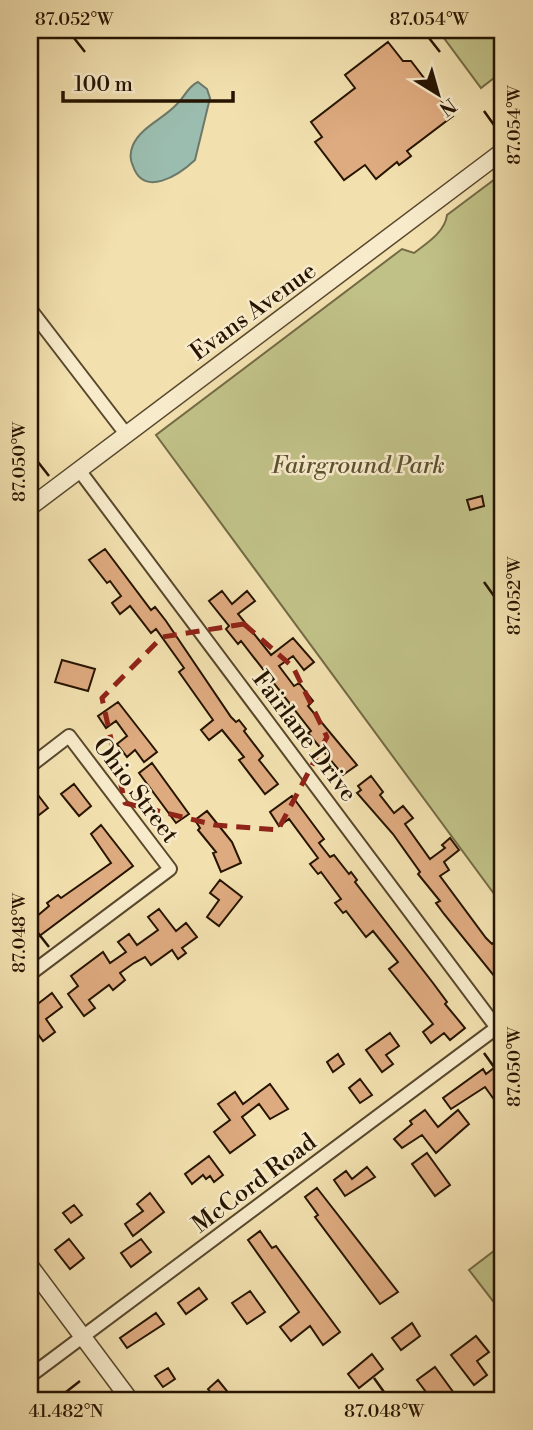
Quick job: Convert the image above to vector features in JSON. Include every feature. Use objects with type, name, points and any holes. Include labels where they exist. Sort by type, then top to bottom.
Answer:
[{"type":"street","name":"Evans Avenue","points":[[30,507],[503,151]]},
{"type":"street","points":[[30,309],[126,434]]},
{"type":"street","name":"Fairlane Drive","points":[[79,470],[500,1025]]},
{"type":"street","name":"Ohio Street","points":[[30,766],[69,736],[170,869],[30,974]]},
{"type":"street","name":"McCord Road","points":[[30,1376],[500,1025]]},
{"type":"street","points":[[30,1266],[130,1400]]},
{"type":"highlighted area","points":[[244,624],[293,667],[327,737],[278,830],[215,825],[125,803],[102,698],[162,637]]},
{"type":"green space","points":[[438,30],[503,30],[503,71],[481,88]]},
{"type":"green space","name":"Fairground Park","points":[[503,173],[503,906],[156,435],[402,249],[414,253],[439,232],[447,215]]},
{"type":"green space","points":[[503,1244],[503,1314],[469,1270]]},
{"type":"shaded area","points":[[198,82],[207,89],[210,98],[195,160],[162,181],[145,181],[138,176],[132,164],[133,145],[141,133],[171,110]]},
{"type":"building","points":[[388,42],[403,61],[411,61],[453,116],[407,151],[411,156],[399,165],[397,162],[376,179],[365,165],[344,180],[315,142],[322,137],[311,122],[355,88],[345,75]]},
{"type":"building","points":[[482,496],[484,506],[470,510],[467,500]]},
{"type":"building","points":[[105,549],[151,610],[155,607],[166,621],[231,717],[236,722],[239,720],[246,729],[244,731],[263,756],[259,760],[278,784],[265,794],[239,760],[244,757],[222,730],[209,740],[201,730],[213,720],[179,672],[184,668],[156,629],[151,633],[130,606],[120,614],[112,603],[121,596],[89,560]]},
{"type":"building","points":[[222,591],[232,604],[247,591],[255,601],[238,614],[271,655],[293,638],[314,662],[304,670],[293,656],[279,666],[294,686],[299,683],[313,701],[308,706],[357,765],[343,775],[308,733],[311,731],[241,641],[238,644],[226,629],[229,626],[209,601]]},
{"type":"building","points":[[62,660],[95,669],[88,691],[55,682]]},
{"type":"building","points":[[118,702],[157,752],[144,762],[135,750],[127,757],[117,744],[127,736],[116,721],[106,728],[98,716]]},
{"type":"building","points":[[152,763],[189,814],[176,823],[139,773]]},
{"type":"building","points":[[371,776],[383,792],[380,795],[394,813],[403,806],[413,818],[405,824],[430,859],[445,848],[442,845],[450,838],[459,850],[444,862],[449,870],[440,876],[486,938],[492,944],[498,939],[503,946],[503,987],[436,903],[440,901],[418,874],[420,872],[393,834],[357,793],[361,790],[358,786]]},
{"type":"building","points":[[74,784],[91,806],[79,816],[61,794]]},
{"type":"building","points":[[38,795],[48,808],[30,822],[30,802]]},
{"type":"building","points":[[292,796],[324,839],[319,843],[330,857],[334,855],[349,874],[351,872],[357,880],[355,882],[465,1028],[450,1040],[444,1033],[431,1043],[423,1032],[433,1024],[389,969],[398,962],[373,931],[366,937],[346,911],[343,913],[335,903],[341,899],[321,872],[318,874],[310,864],[318,858],[289,819],[279,826],[270,812]]},
{"type":"building","points":[[207,811],[232,842],[241,863],[221,872],[213,853],[216,852],[198,830],[200,828],[195,820]]},
{"type":"building","points":[[101,825],[133,866],[30,943],[30,922],[49,906],[47,903],[58,895],[61,898],[111,863],[91,834]]},
{"type":"building","points":[[220,880],[242,897],[219,926],[207,917],[219,900],[210,893]]},
{"type":"building","points":[[159,909],[176,931],[186,923],[197,937],[182,948],[186,953],[178,959],[172,950],[151,965],[145,957],[134,963],[120,973],[125,980],[113,990],[109,985],[89,1000],[95,1008],[84,1016],[68,994],[78,986],[71,976],[103,952],[110,963],[126,952],[118,942],[129,934],[137,945],[158,930],[148,917]]},
{"type":"building","points":[[52,993],[62,1007],[46,1019],[55,1032],[43,1041],[30,1023],[30,1010]]},
{"type":"building","points":[[390,1033],[399,1046],[386,1055],[393,1064],[382,1072],[366,1050]]},
{"type":"building","points":[[338,1054],[344,1064],[333,1072],[327,1062]]},
{"type":"building","points":[[503,1061],[503,1074],[497,1079],[503,1088],[503,1112],[485,1087],[451,1109],[443,1098],[483,1069],[486,1074]]},
{"type":"building","points":[[360,1079],[372,1095],[360,1103],[349,1088]]},
{"type":"building","points":[[270,1084],[288,1109],[270,1119],[259,1104],[242,1117],[255,1135],[230,1153],[214,1132],[230,1120],[218,1104],[235,1092],[243,1104]]},
{"type":"building","points":[[425,1110],[438,1127],[458,1110],[469,1124],[436,1153],[422,1135],[402,1148],[394,1139],[412,1124],[410,1121]]},
{"type":"building","points":[[427,1153],[450,1185],[435,1196],[412,1164]]},
{"type":"building","points":[[209,1156],[223,1175],[214,1182],[210,1176],[206,1179],[203,1175],[192,1184],[185,1174]]},
{"type":"building","points":[[367,1167],[375,1177],[345,1196],[334,1180],[346,1171],[352,1179]]},
{"type":"building","points":[[317,1188],[398,1292],[380,1304],[315,1217],[318,1215],[305,1197]]},
{"type":"building","points":[[150,1193],[164,1212],[133,1236],[125,1224],[143,1211],[137,1204]]},
{"type":"building","points":[[74,1205],[82,1215],[71,1223],[63,1213]]},
{"type":"building","points":[[260,1231],[272,1248],[276,1246],[340,1332],[323,1345],[310,1326],[291,1341],[280,1327],[299,1312],[248,1240]]},
{"type":"building","points":[[69,1239],[84,1258],[70,1269],[55,1250]]},
{"type":"building","points":[[141,1239],[151,1252],[131,1267],[121,1253]]},
{"type":"building","points":[[199,1288],[207,1299],[186,1314],[178,1303]]},
{"type":"building","points":[[250,1291],[265,1312],[247,1324],[232,1303]]},
{"type":"building","points":[[156,1313],[164,1324],[127,1348],[120,1338]]},
{"type":"building","points":[[412,1323],[420,1336],[401,1350],[392,1338]]},
{"type":"building","points":[[476,1336],[489,1352],[477,1361],[487,1375],[474,1385],[451,1355]]},
{"type":"building","points":[[372,1354],[383,1369],[359,1388],[348,1374]]},
{"type":"building","points":[[435,1367],[459,1400],[432,1400],[417,1380]]},
{"type":"building","points":[[168,1368],[175,1379],[163,1387],[155,1376]]},
{"type":"building","points":[[218,1380],[227,1391],[216,1399],[208,1389]]}]
